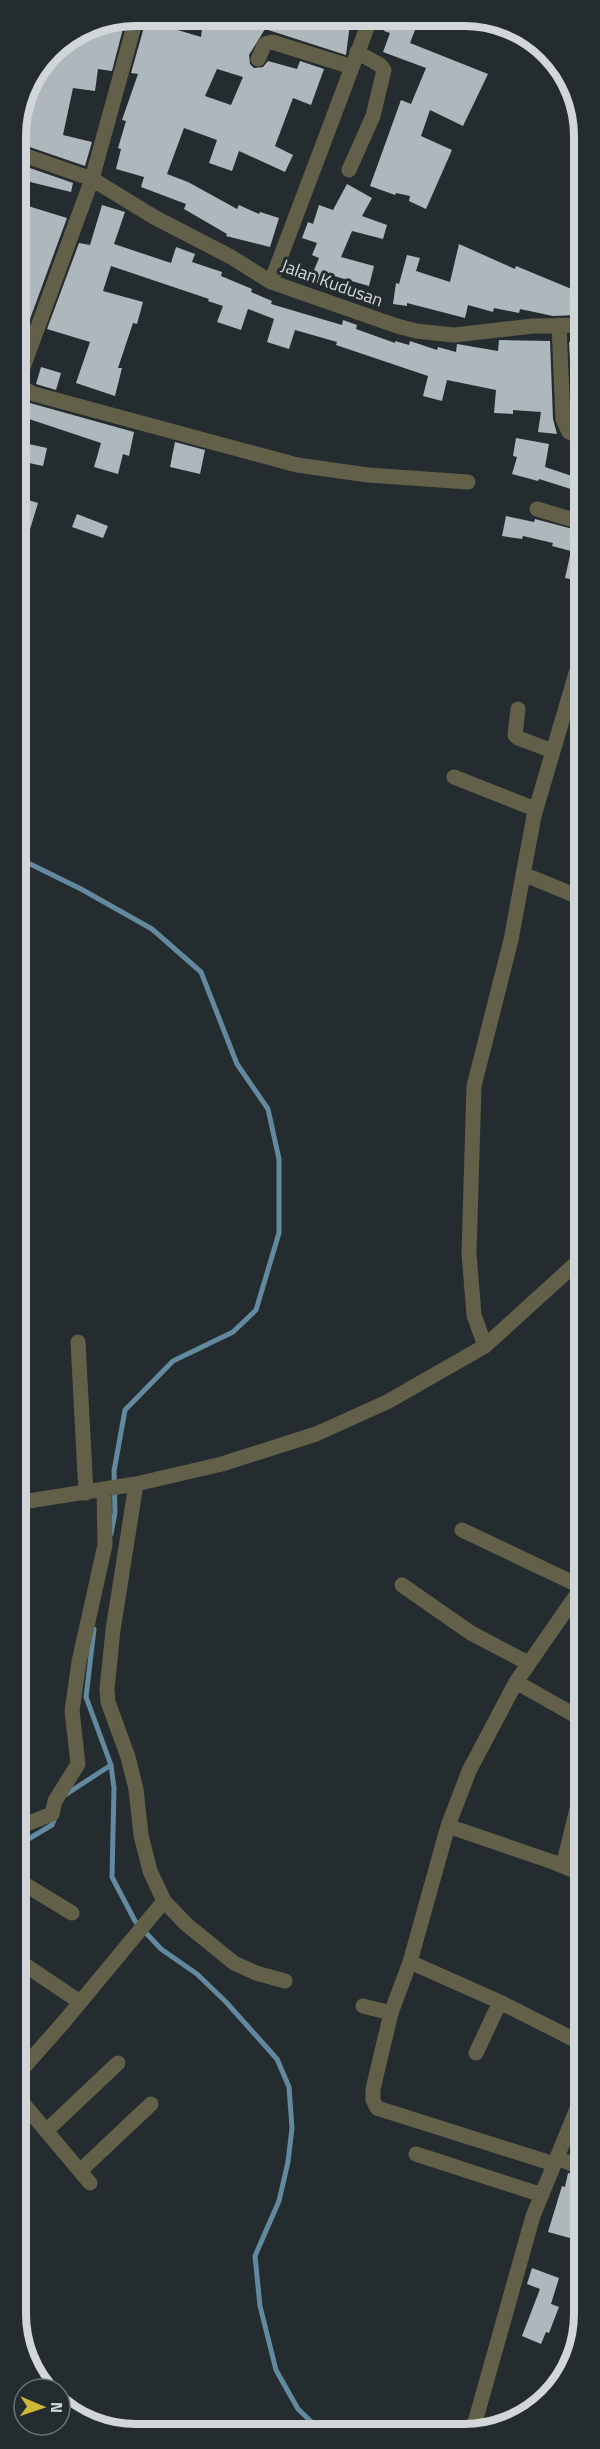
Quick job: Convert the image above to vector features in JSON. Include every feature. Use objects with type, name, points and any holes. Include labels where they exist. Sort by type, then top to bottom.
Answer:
[{"type":"street","points":[[26,359],[92,179],[134,26]]},
{"type":"street","points":[[271,282],[367,26]]},
{"type":"street","points":[[258,59],[265,44],[272,42],[352,67]]},
{"type":"street","points":[[349,170],[373,116],[384,70],[380,65],[357,52]]},
{"type":"street","name":"Jalan Kudusan","points":[[26,156],[92,179],[154,217],[231,257],[271,282],[364,316],[416,331],[454,335],[574,326]]},
{"type":"street","points":[[559,325],[563,419],[569,432],[574,434]]},
{"type":"street","points":[[26,390],[297,465],[368,475],[468,482]]},
{"type":"street","points":[[537,509],[574,521]]},
{"type":"street","points":[[485,1346],[474,1315],[469,1253],[474,1086],[511,940],[536,809],[574,680]]},
{"type":"street","points":[[519,709],[515,735],[553,750]]},
{"type":"street","points":[[454,777],[536,809]]},
{"type":"street","points":[[523,874],[574,894]]},
{"type":"street","points":[[26,1502],[112,1489],[222,1464],[315,1434],[387,1402],[485,1346],[574,1270]]},
{"type":"street","points":[[78,1342],[86,1493]]},
{"type":"street","points":[[136,1484],[113,1630],[108,1702],[134,1778],[141,1835],[150,1871],[164,1901],[186,1924],[234,1963],[256,1973],[285,1981]]},
{"type":"street","points":[[26,1824],[52,1814],[55,1801],[78,1764],[72,1711],[105,1545],[112,1489]]},
{"type":"street","points":[[462,1530],[574,1583]]},
{"type":"street","points":[[402,1585],[471,1633],[528,1663]]},
{"type":"street","points":[[574,1599],[516,1682],[470,1771],[448,1827],[410,1962],[391,2013],[373,2089],[373,2100],[377,2108],[574,2166]]},
{"type":"street","points":[[516,1682],[574,1715]]},
{"type":"street","points":[[563,1866],[574,1821]]},
{"type":"street","points":[[448,1827],[574,1870]]},
{"type":"street","points":[[26,1886],[72,1913]]},
{"type":"street","points":[[26,2064],[164,1901]]},
{"type":"street","points":[[410,1962],[500,2002],[574,2039]]},
{"type":"street","points":[[26,1966],[80,2001]]},
{"type":"street","points":[[476,2053],[500,2002]]},
{"type":"street","points":[[363,2006],[391,2013]]},
{"type":"street","points":[[46,2131],[118,2063]]},
{"type":"street","points":[[26,2107],[85,2177],[151,2104]]},
{"type":"street","points":[[475,2423],[533,2216],[574,2115]]},
{"type":"street","points":[[416,2154],[542,2195]]},
{"type":"building","points":[[124,26],[112,71],[98,69],[95,91],[73,88],[63,135],[92,142],[85,166],[26,146],[26,121],[29,107],[44,74],[63,53],[80,40],[100,31]]},
{"type":"building","points":[[144,26],[172,26],[171,28],[201,37],[202,26],[328,26],[333,28],[334,26],[350,26],[346,55],[265,29],[249,55],[250,64],[254,68],[263,67],[268,61],[297,69],[300,61],[324,69],[311,105],[293,98],[275,146],[293,155],[285,172],[239,151],[232,171],[209,163],[217,140],[184,128],[167,174],[188,182],[237,209],[239,205],[259,214],[260,212],[279,218],[270,247],[226,236],[227,234],[184,209],[186,204],[141,187],[144,177],[116,169],[121,149],[118,148],[126,121],[122,120],[138,74],[131,73]],"holes":[[[217,69],[243,77],[231,105],[205,96]]]},
{"type":"building","points":[[386,26],[417,26],[410,43],[488,74],[463,126],[430,110],[421,136],[452,150],[426,209],[409,201],[410,196],[396,193],[395,195],[370,186],[401,100],[411,104],[426,68],[383,52],[390,33],[384,31]]},
{"type":"building","points":[[27,167],[73,183],[71,192],[26,181]]},
{"type":"building","points":[[347,184],[372,198],[362,216],[387,225],[383,239],[352,231],[341,257],[374,266],[369,286],[334,276],[328,288],[310,280],[319,258],[312,255],[317,243],[302,238],[308,222],[313,224],[319,205],[333,210]]},
{"type":"building","points":[[26,205],[67,218],[26,330],[26,239],[28,233],[26,232]]},
{"type":"building","points":[[102,205],[125,212],[114,244],[171,263],[176,247],[195,254],[192,262],[222,272],[221,276],[252,289],[251,292],[272,301],[271,304],[342,325],[343,320],[357,325],[356,329],[395,343],[395,341],[409,345],[410,341],[437,350],[438,347],[456,352],[457,344],[498,351],[499,340],[550,341],[553,419],[557,434],[538,432],[541,412],[513,410],[513,414],[494,413],[496,390],[447,380],[442,401],[423,396],[428,376],[336,345],[337,342],[295,330],[289,349],[267,342],[274,319],[248,309],[241,330],[217,322],[223,306],[208,301],[209,299],[111,266],[103,291],[143,302],[137,324],[133,323],[118,368],[122,368],[115,396],[76,383],[90,342],[47,329],[79,243],[90,245]]},
{"type":"building","points":[[459,244],[515,269],[516,266],[574,290],[571,300],[574,300],[574,315],[553,316],[520,309],[519,313],[494,308],[493,312],[468,305],[465,318],[407,303],[407,306],[393,304],[396,283],[399,284],[407,255],[420,258],[416,271],[450,282]]},
{"type":"building","points":[[569,342],[574,342],[573,415]]},
{"type":"building","points":[[41,367],[61,373],[56,390],[36,384]]},
{"type":"building","points":[[30,403],[134,432],[129,456],[123,454],[118,474],[94,467],[101,443],[26,418]]},
{"type":"building","points":[[516,438],[549,444],[545,467],[574,477],[574,490],[539,479],[538,481],[512,474],[517,457],[513,456]]},
{"type":"building","points":[[175,442],[205,450],[200,474],[170,467]]},
{"type":"building","points":[[26,443],[47,448],[43,466],[26,462]]},
{"type":"building","points":[[26,499],[38,503],[28,536],[26,535]]},
{"type":"building","points":[[77,514],[108,526],[103,538],[72,527]]},
{"type":"building","points":[[506,516],[534,522],[535,519],[574,529],[574,580],[565,578],[571,551],[552,546],[553,543],[523,536],[522,539],[502,536]]},
{"type":"building","points":[[568,2173],[574,2175],[574,2224],[570,2238],[548,2232],[562,2186],[565,2187]]},
{"type":"building","points":[[532,2268],[559,2278],[551,2304],[559,2307],[549,2333],[546,2332],[541,2344],[522,2336],[540,2289],[527,2284]]},
{"type":"waterway","points":[[26,862],[81,889],[152,929],[201,972],[237,1064],[268,1109],[279,1159],[279,1233],[256,1310],[233,1332],[173,1361],[125,1410],[114,1471],[115,1513],[111,1534]]},
{"type":"waterway","points":[[94,1629],[86,1697],[111,1765],[114,1788],[112,1877],[135,1921],[161,1949],[197,1974],[226,2002],[277,2059],[289,2087],[292,2128],[288,2162],[279,2201],[255,2256],[260,2306],[276,2370],[298,2409],[314,2424]]},
{"type":"waterway","points":[[65,1795],[111,1765]]},
{"type":"waterway","points":[[26,1840],[52,1825],[55,1817]]}]
